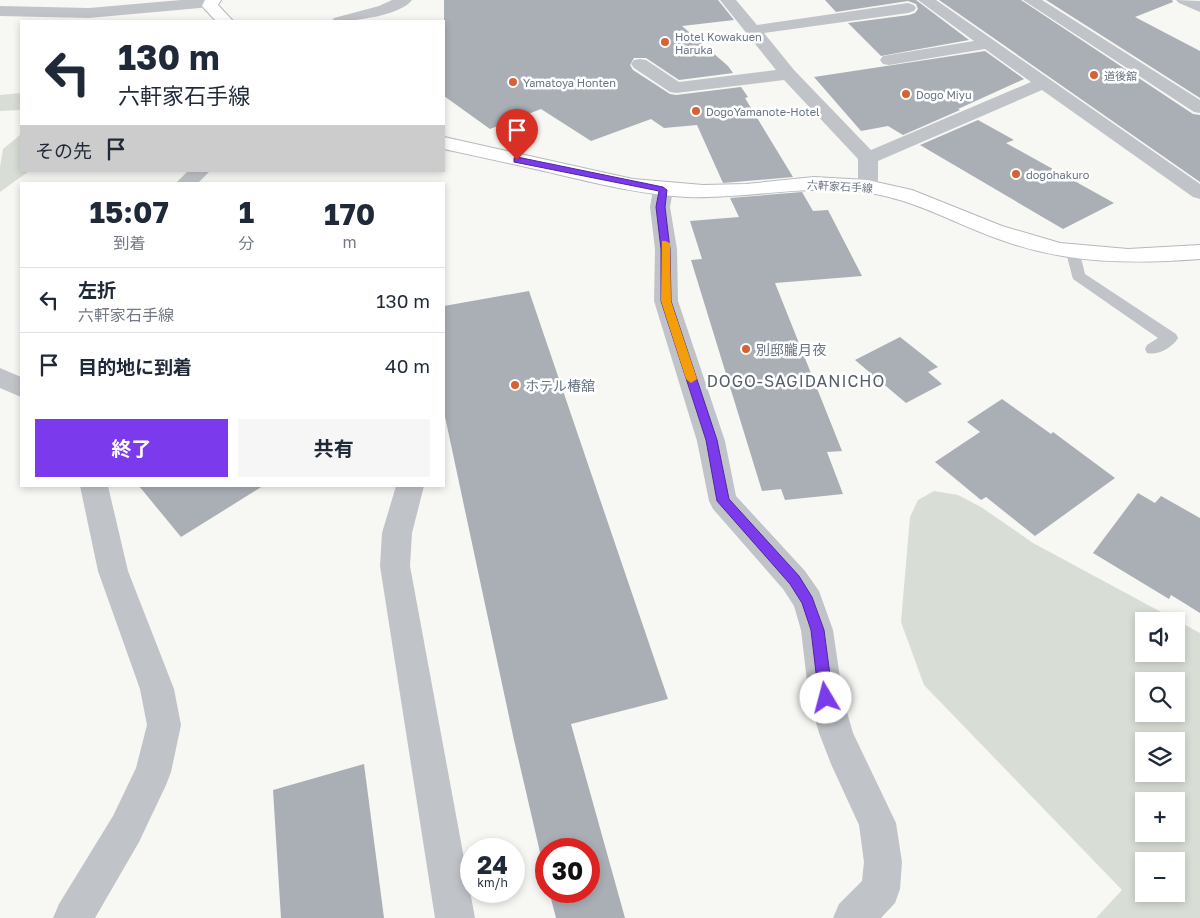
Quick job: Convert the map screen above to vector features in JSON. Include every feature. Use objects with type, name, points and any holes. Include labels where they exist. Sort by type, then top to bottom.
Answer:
[{"type":"main road","points":[[212,1],[212,10],[224,20]]},
{"type":"main road","name":"六軒家石手線","points":[[445,143],[581,174],[663,190],[743,190],[807,183],[868,186],[922,200],[1013,238],[1100,256],[1130,257],[1200,252]]},
{"type":"street","points":[[344,20],[385,9],[404,0]]},
{"type":"street","points":[[728,0],[788,74],[868,158],[868,186]]},
{"type":"street","points":[[926,0],[1200,193]]},
{"type":"street","points":[[1031,0],[1200,108]]},
{"type":"street","points":[[1184,0],[1200,7]]},
{"type":"street","points":[[0,11],[88,13],[212,1]]},
{"type":"street","points":[[754,30],[908,8]]},
{"type":"street","points":[[889,60],[988,44]]},
{"type":"street","points":[[640,64],[676,88],[788,74]]},
{"type":"street","points":[[868,158],[1044,83]]},
{"type":"street","points":[[187,182],[199,172]]},
{"type":"street","points":[[663,190],[660,207],[666,249],[666,301],[711,440],[723,501],[794,580],[808,601],[817,630],[826,698],[836,734],[877,823],[883,862],[881,889],[853,918]]},
{"type":"street","points":[[0,377],[20,387]]},
{"type":"street","points":[[73,918],[126,829],[153,772],[164,725],[157,688],[113,572],[94,487]]},
{"type":"street","points":[[410,487],[397,533],[396,566],[455,918]]},
{"type":"lane","points":[[1074,252],[1078,276],[1170,338],[1152,350]]},
{"type":"shaded area","points":[[20,93],[20,110],[0,111],[0,95]]},
{"type":"shaded area","points":[[20,135],[20,172],[28,172],[0,192],[0,167],[3,149]]},
{"type":"shaded area","points":[[934,491],[958,495],[981,507],[1033,543],[1161,612],[1135,612],[1135,662],[1185,662],[1185,625],[1200,633],[1200,918],[1096,918],[1122,890],[924,685],[901,622],[910,517],[918,500]]},
{"type":"building","points":[[444,0],[718,0],[734,20],[682,26],[728,66],[733,73],[679,80],[646,58],[634,58],[630,65],[633,70],[670,94],[676,95],[741,87],[748,97],[745,98],[793,177],[723,183],[697,125],[664,128],[651,119],[591,141],[541,109],[490,129],[445,97]]},
{"type":"building","points":[[825,0],[916,0],[969,40],[881,56],[848,23],[909,15],[915,13],[918,9],[916,4],[908,1],[836,12]]},
{"type":"building","name":"道後舘","points":[[939,0],[1021,0],[1193,114],[1200,115],[1200,182]]},
{"type":"building","points":[[1046,0],[1172,0],[1173,2],[1135,17],[1200,51],[1200,98]]},
{"type":"building","name":"Dogo Miyu","points":[[985,51],[1024,79],[903,135],[888,126],[861,131],[814,77]]},
{"type":"building","name":"dogohakuro","points":[[978,120],[1014,140],[1006,143],[1114,203],[1063,229],[920,145]]},
{"type":"building","points":[[802,192],[813,211],[828,210],[862,276],[775,283],[842,451],[827,452],[843,494],[785,500],[781,489],[762,491],[691,260],[702,259],[690,221],[739,217],[730,198]]},
{"type":"building","points":[[529,291],[668,699],[571,724],[625,918],[556,918],[552,903],[600,903],[600,838],[537,838],[445,417],[445,306]]},
{"type":"building","points":[[900,337],[938,367],[928,372],[942,384],[906,403],[855,360]]},
{"type":"building","points":[[1002,399],[1051,434],[1053,432],[1115,478],[1035,536],[986,497],[981,500],[935,462],[980,432],[967,422]]},
{"type":"building","points":[[140,487],[261,487],[181,537]]},
{"type":"building","points":[[1138,493],[1155,503],[1161,496],[1200,518],[1200,613],[1171,595],[1169,599],[1093,553]]},
{"type":"building","points":[[364,764],[384,918],[281,918],[273,790]]},
{"type":"slow traffic","points":[[665,243],[666,301],[691,379]]},
{"type":"place","name":"Hotel Kowakuen Haruka","points":[[665,42]]},
{"type":"place","name":"道後舘","points":[[1094,75]]},
{"type":"place","name":"Yamatoya Honten","points":[[513,82]]},
{"type":"place","name":"Dogo Miyu","points":[[906,94]]},
{"type":"place","name":"DogoYamanote-Hotel","points":[[696,111]]},
{"type":"place","name":"dogohakuro","points":[[1016,174]]},
{"type":"place","name":"別邸朧月夜","points":[[746,349]]},
{"type":"place","name":"ホテル椿舘","points":[[515,385]]},
{"type":"district","name":"DOGO-SAGIDANICHO","points":[[796,381]]},
{"type":"route","points":[[517,160],[663,190],[660,207],[666,249],[666,301],[711,440],[723,501],[794,580],[808,601],[817,630],[826,698]]}]
